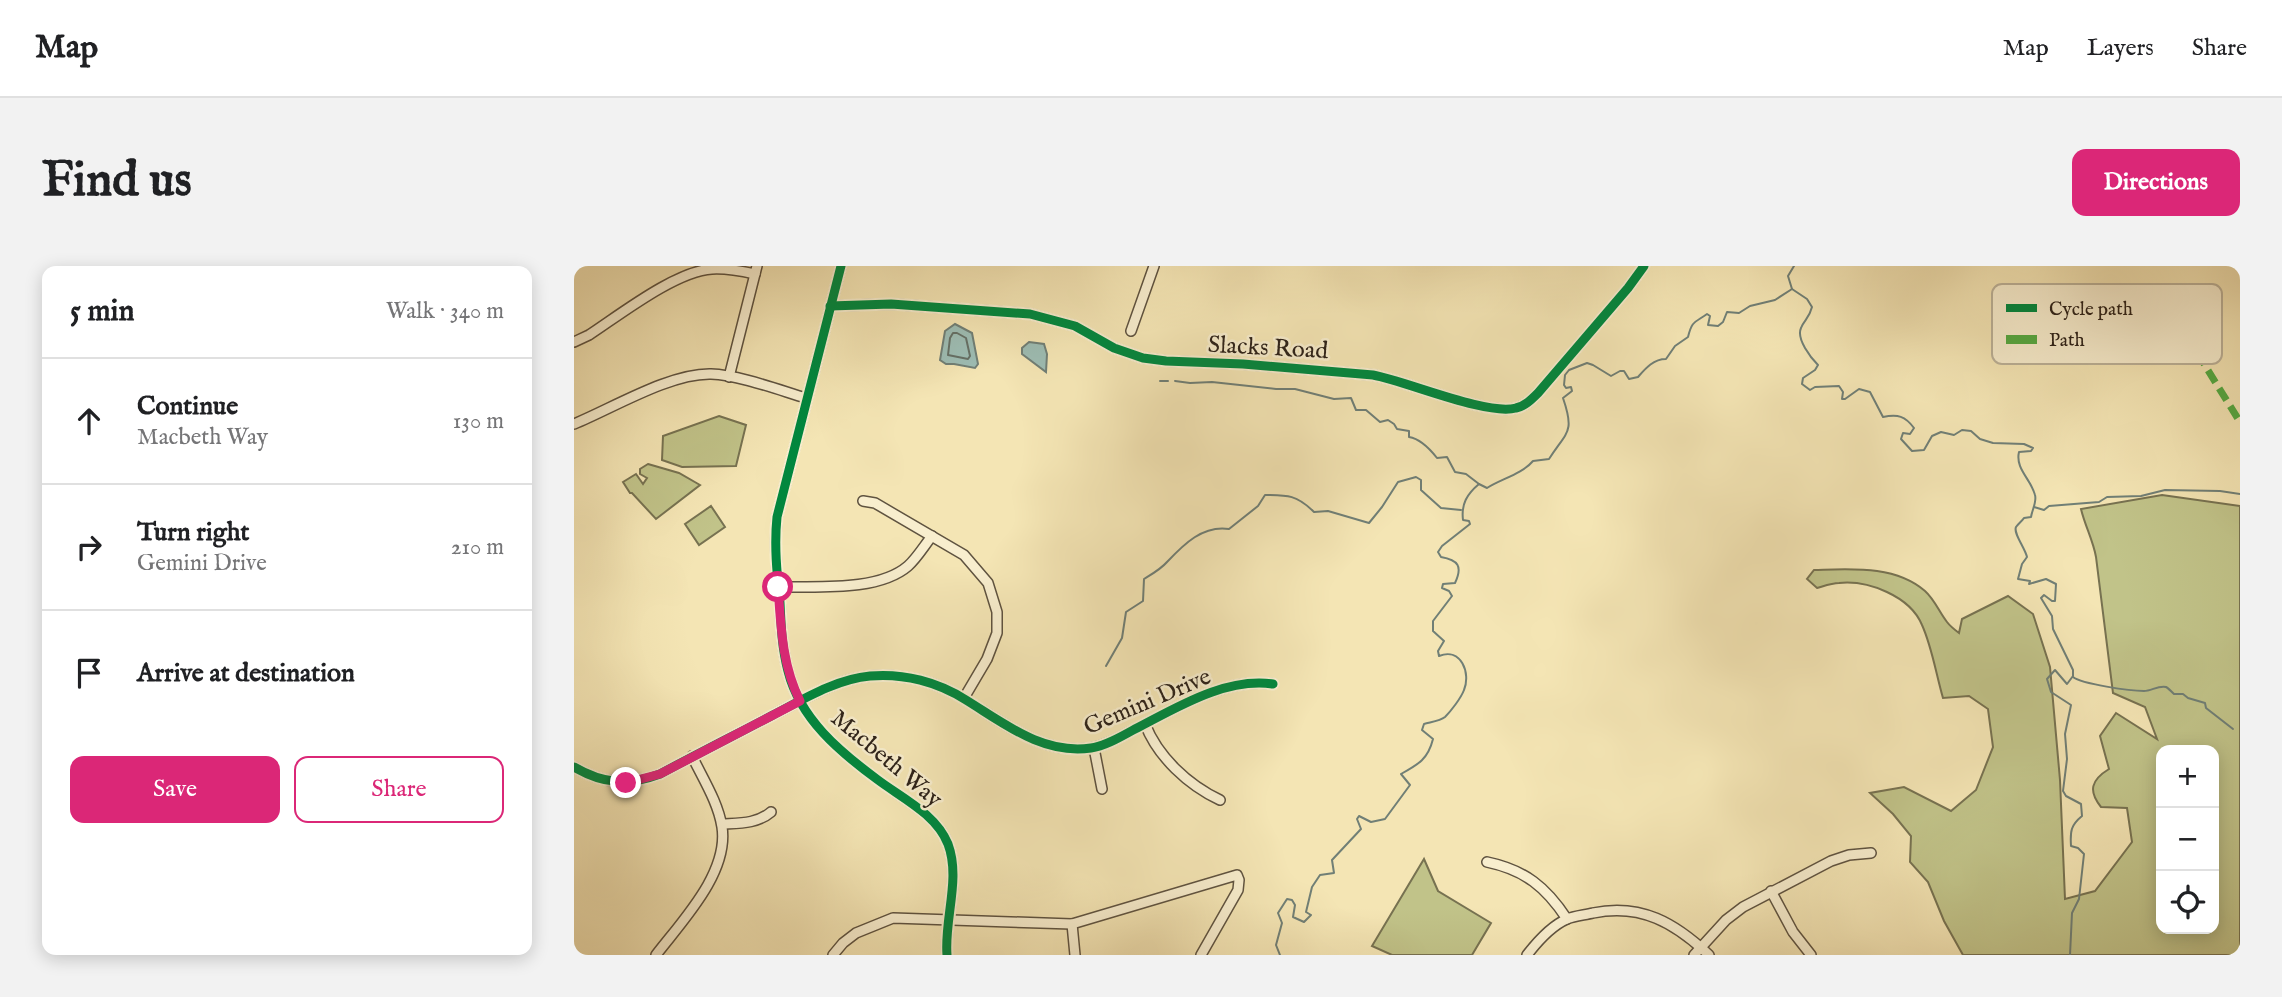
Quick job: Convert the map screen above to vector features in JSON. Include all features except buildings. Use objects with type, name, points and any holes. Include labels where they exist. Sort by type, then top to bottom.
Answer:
[{"type":"street","name":"Macbeth Way","points":[[841,266],[777,517],[775,546],[784,653],[793,686],[806,713],[830,740],[869,774],[926,815],[944,835],[952,862],[947,955]]},
{"type":"street","points":[[1131,331],[1154,266]]},
{"type":"street","name":"Slacks Road","points":[[830,306],[891,304],[1030,314],[1075,326],[1114,348],[1143,358],[1373,375],[1471,403],[1514,409],[1527,404],[1538,393],[1644,266]]},
{"type":"street","points":[[574,342],[689,274],[712,269],[756,270],[729,377]]},
{"type":"street","points":[[574,424],[686,377],[714,374],[806,398]]},
{"type":"street","points":[[863,501],[875,503],[964,555],[988,583],[998,625],[992,649],[964,698]]},
{"type":"street","points":[[778,587],[844,586],[880,580],[906,567],[932,536]]},
{"type":"street","name":"Gemini Drive","points":[[574,767],[601,780],[626,783],[660,774],[800,701],[843,682],[867,676],[886,675],[916,679],[964,698],[1024,736],[1050,746],[1075,749],[1094,748],[1175,708],[1215,692],[1256,681],[1273,684]]},
{"type":"street","points":[[1144,724],[1174,768],[1206,793],[1220,800]]},
{"type":"street","points":[[1094,748],[1102,789]]},
{"type":"street","points":[[656,955],[713,878],[722,840],[722,824],[692,757]]},
{"type":"street","points":[[722,824],[756,821],[771,812]]},
{"type":"street","points":[[1698,951],[1727,920],[1771,891],[1831,861],[1849,855],[1871,853]]},
{"type":"street","points":[[1487,862],[1511,868],[1536,883],[1547,891],[1567,919]]},
{"type":"street","points":[[833,955],[856,933],[898,917],[1072,924],[1237,875],[1238,890],[1201,955]]},
{"type":"street","points":[[1771,891],[1793,932],[1811,955]]},
{"type":"street","points":[[1527,955],[1536,944],[1567,919],[1609,910],[1641,913],[1669,924],[1698,951],[1709,955]]},
{"type":"street","points":[[1072,924],[1075,955]]},
{"type":"green space","points":[[719,416],[746,425],[736,466],[682,467],[662,460],[663,436]]},
{"type":"green space","points":[[648,464],[679,473],[700,485],[656,519],[623,482],[636,474],[643,484],[647,478],[640,474],[640,469]]},
{"type":"green space","points":[[2162,495],[2240,506],[2240,955],[1963,955],[1944,921],[1928,882],[1910,862],[1911,836],[1893,814],[1870,793],[1904,787],[1951,811],[1976,790],[1993,747],[1988,709],[1969,696],[1943,698],[1922,625],[1908,606],[1898,598],[1863,584],[1836,583],[1817,588],[1807,579],[1814,570],[1843,569],[1872,570],[1900,577],[1925,591],[1947,622],[1959,633],[1962,619],[2008,596],[2033,614],[2050,667],[2060,780],[2065,899],[2095,891],[2132,842],[2127,808],[2101,807],[2094,796],[2095,782],[2109,769],[2100,736],[2116,713],[2157,739],[2145,707],[2113,693],[2093,545],[2081,509]]},
{"type":"green space","points":[[711,506],[725,527],[699,545],[685,524]]},
{"type":"green space","points":[[1424,859],[1438,891],[1491,923],[1472,955],[1392,955],[1372,946]]},
{"type":"water","points":[[955,324],[972,333],[978,364],[975,368],[946,364],[940,360],[945,331]]},
{"type":"water","points":[[1029,342],[1044,344],[1047,354],[1046,372],[1022,354],[1022,348]]},
{"type":"waterway","points":[[1794,266],[1788,276],[1792,289],[1807,299],[1812,307],[1801,328],[1802,343],[1818,365],[1803,378],[1802,384],[1810,390],[1815,387],[1839,386],[1843,392],[1842,399],[1859,389],[1870,392],[1883,417],[1901,417],[1914,428],[1910,434],[1903,433],[1901,439],[1912,451],[1924,450],[1932,436],[1941,432],[1954,435],[1962,430],[1971,431],[1980,439],[1993,443],[2024,444],[2033,448],[2031,451],[2019,452],[2018,458],[2035,498],[2031,517],[2024,518],[2016,527],[2027,557],[2018,579],[2030,581],[2029,584],[2046,579],[2056,584],[2055,601],[2044,595],[2041,598],[2052,616],[2053,629],[2073,670],[2073,676],[2067,684],[2055,670],[2047,679],[2051,692],[2071,705],[2065,734],[2067,759],[2063,791],[2066,796],[2081,804],[2082,816],[2073,825],[2071,836],[2071,846],[2084,854],[2079,899],[2072,913],[2070,955]]},
{"type":"waterway","points":[[1280,955],[1276,945],[1282,923],[1278,913],[1287,899],[1292,900],[1295,905],[1293,917],[1304,922],[1311,915],[1306,912],[1312,887],[1320,875],[1334,873],[1332,860],[1361,829],[1357,819],[1359,816],[1371,822],[1385,819],[1410,785],[1401,774],[1422,760],[1431,746],[1433,739],[1422,730],[1424,724],[1445,717],[1464,690],[1465,669],[1453,655],[1439,656],[1438,651],[1444,641],[1433,631],[1433,621],[1452,596],[1442,588],[1443,584],[1455,583],[1459,572],[1455,562],[1441,557],[1438,552],[1470,524],[1469,521],[1463,520],[1463,514],[1464,504],[1471,492],[1479,484],[1487,488],[1517,473],[1533,461],[1549,459],[1565,437],[1569,425],[1563,398],[1572,391],[1571,387],[1566,388],[1564,385],[1565,375],[1569,370],[1587,363],[1611,376],[1624,371],[1629,379],[1638,377],[1653,363],[1666,359],[1675,346],[1688,337],[1694,323],[1707,314],[1710,316],[1708,325],[1718,326],[1727,312],[1739,313],[1750,306],[1775,300],[1792,289]]},
{"type":"waterway","points":[[1160,381],[1168,381]]},
{"type":"waterway","points":[[1175,381],[1295,389],[1334,399],[1351,398],[1356,410],[1366,410],[1380,422],[1388,420],[1397,429],[1409,431],[1409,437],[1421,442],[1437,458],[1447,457],[1455,472],[1466,474],[1479,484]]},
{"type":"waterway","points":[[1106,666],[1122,638],[1126,612],[1143,601],[1144,579],[1162,567],[1195,537],[1211,530],[1229,529],[1258,506],[1265,495],[1292,497],[1314,512],[1328,511],[1369,523],[1398,482],[1416,477],[1421,480],[1421,490],[1441,508],[1461,510]]},
{"type":"waterway","points":[[2034,507],[2044,510],[2049,506],[2099,502],[2107,497],[2141,496],[2165,490],[2240,494]]},
{"type":"waterway","points":[[2073,677],[2096,685],[2128,690],[2144,691],[2166,687],[2174,694],[2183,694],[2205,703],[2206,708],[2233,729]]},
{"type":"marked path","points":[[2204,364],[2240,422]]},
{"type":"cycle path","points":[[841,266],[777,517],[776,560],[784,654],[794,688],[823,733],[864,769],[927,815],[943,833],[952,857],[953,871],[947,955]]},
{"type":"cycle path","points":[[830,306],[891,304],[1030,314],[1075,326],[1114,348],[1143,358],[1373,375],[1467,403],[1503,409],[1522,406],[1538,393],[1644,266]]},
{"type":"cycle path","points":[[574,767],[606,780],[626,782],[648,778],[820,691],[845,681],[870,676],[895,676],[932,684],[955,694],[1025,736],[1057,747],[1073,749],[1108,743],[1184,704],[1219,690],[1237,685],[1273,684]]},
{"type":"route","points":[[626,783],[660,774],[800,701],[788,673],[784,653],[778,587]]}]
